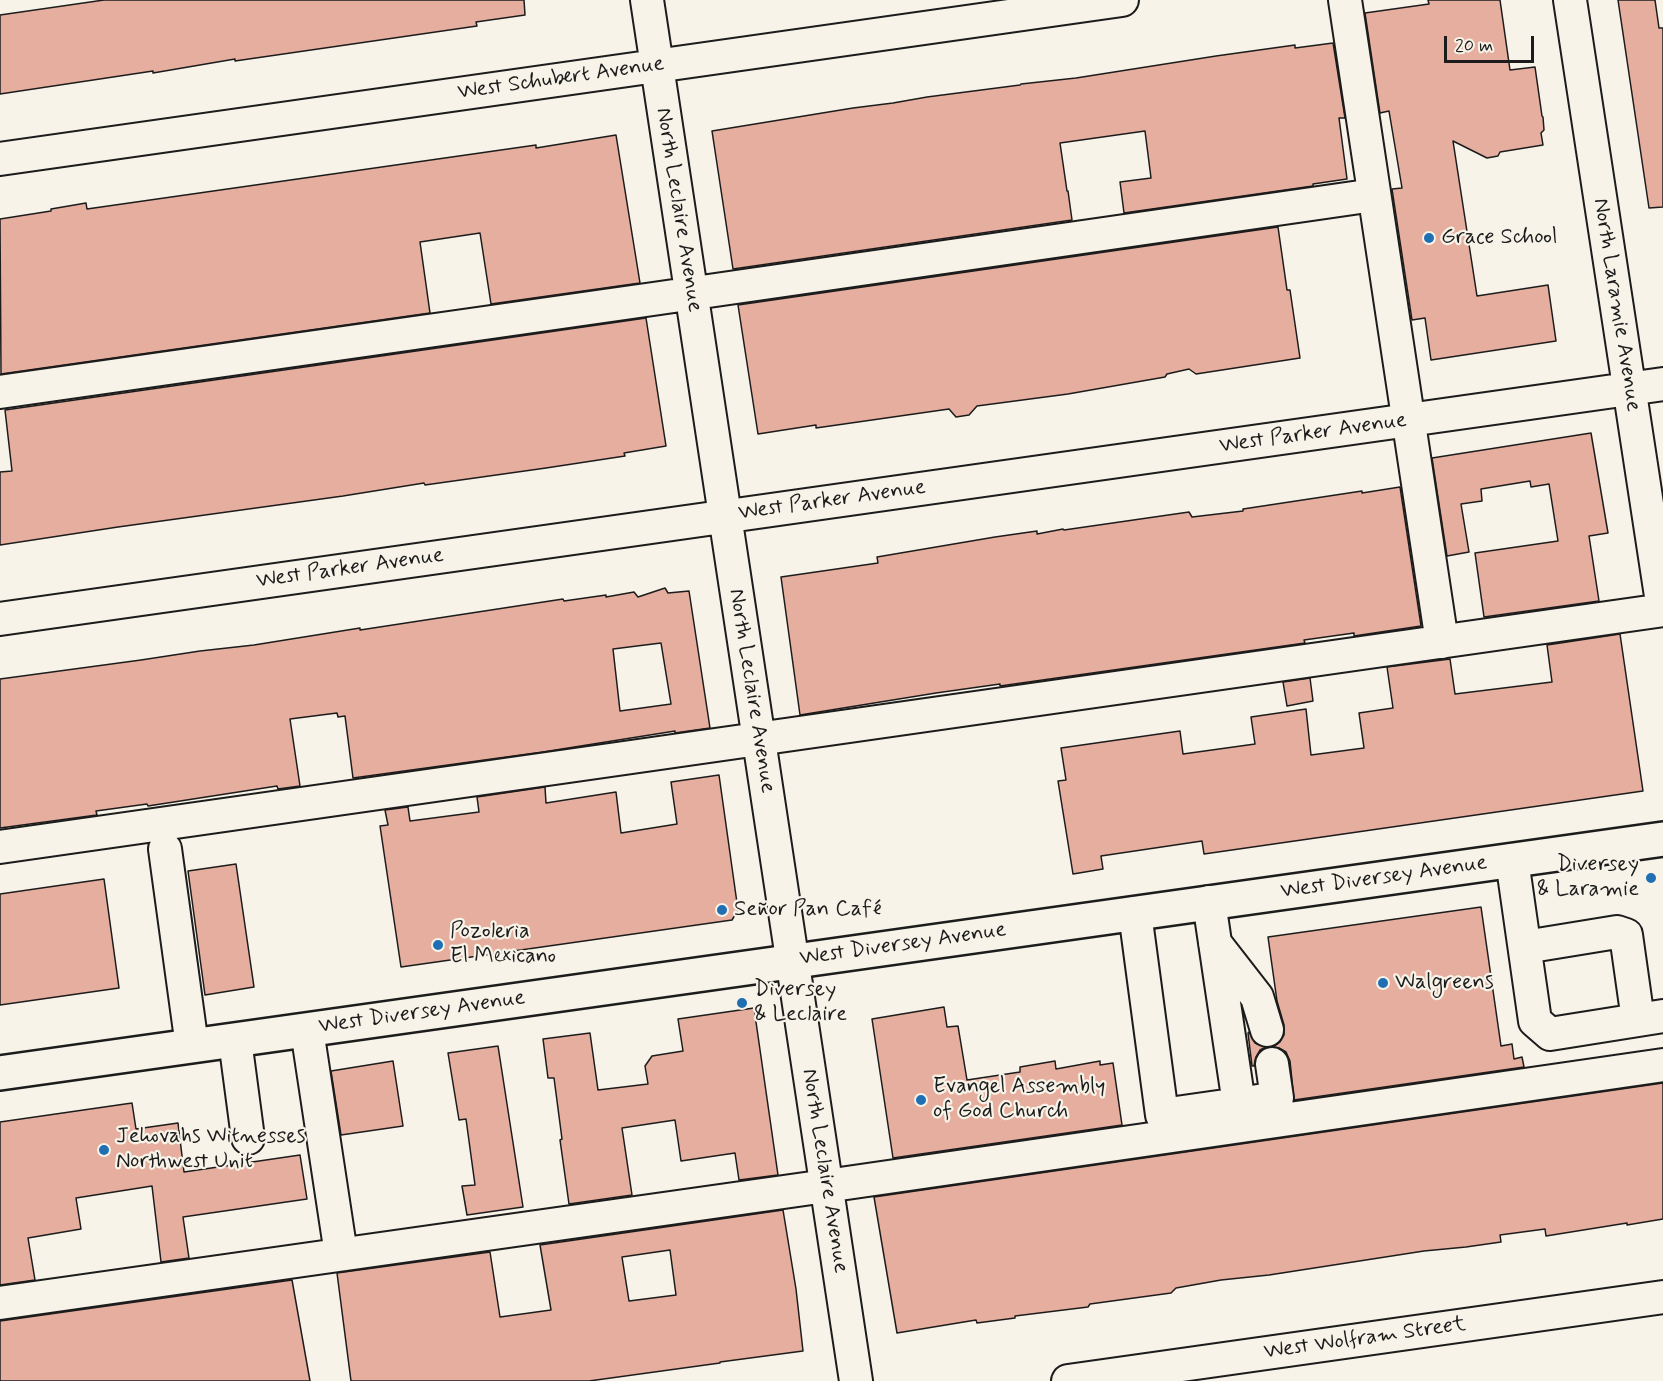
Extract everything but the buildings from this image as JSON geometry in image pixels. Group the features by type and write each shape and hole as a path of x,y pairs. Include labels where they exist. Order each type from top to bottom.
{"main road":[{"name":"West Diversey Avenue","path":"0,1073 1663,839"}],"street":[{"name":"North Leclaire Avenue","path":"647,0 856,1381"},
{"name":"West Schubert Avenue","path":"0,159 1122,0"},
{"path":"1345,0 1442,642"},
{"name":"North Laramie Avenue","path":"1570,0 1663,610"},
{"path":"0,392 1374,195"},
{"name":"West Parker Avenue","path":"0,619 1663,384"},
{"path":"0,847 1663,610"},
{"path":"165,849 192,1046"},
{"path":"1512,860 1535,1022 1550,1034 1651,1018 1626,934 1617,932 1525,947"},
{"path":"1209,902 1239,1104"},
{"path":"1135,913 1162,1115 1277,1098 1272,1064"},
{"path":"1215,942 1257,997 1267,1030"},
{"path":"307,1030 341,1254"},
{"path":"235,1040 248,1138"},
{"path":"0,1303 1663,1065"},
{"name":"West Wolfram Street","path":"1068,1381 1663,1297"}],"place":[{"name":"Grace School","path":"1429,238"},
{"name":"Diversey & Laramie","path":"1651,878"},
{"name":"Señor Pan Café","path":"722,910"},
{"name":"Pozoleria El Mexicano","path":"438,945"},
{"name":"Walgreens","path":"1383,983"},
{"name":"Diversey & Leclaire","path":"742,1003"},
{"name":"Evangel Assembly of God Church","path":"921,1100"},
{"name":"Jehovahs Witnesses Northwest Unit","path":"104,1150"}]}
